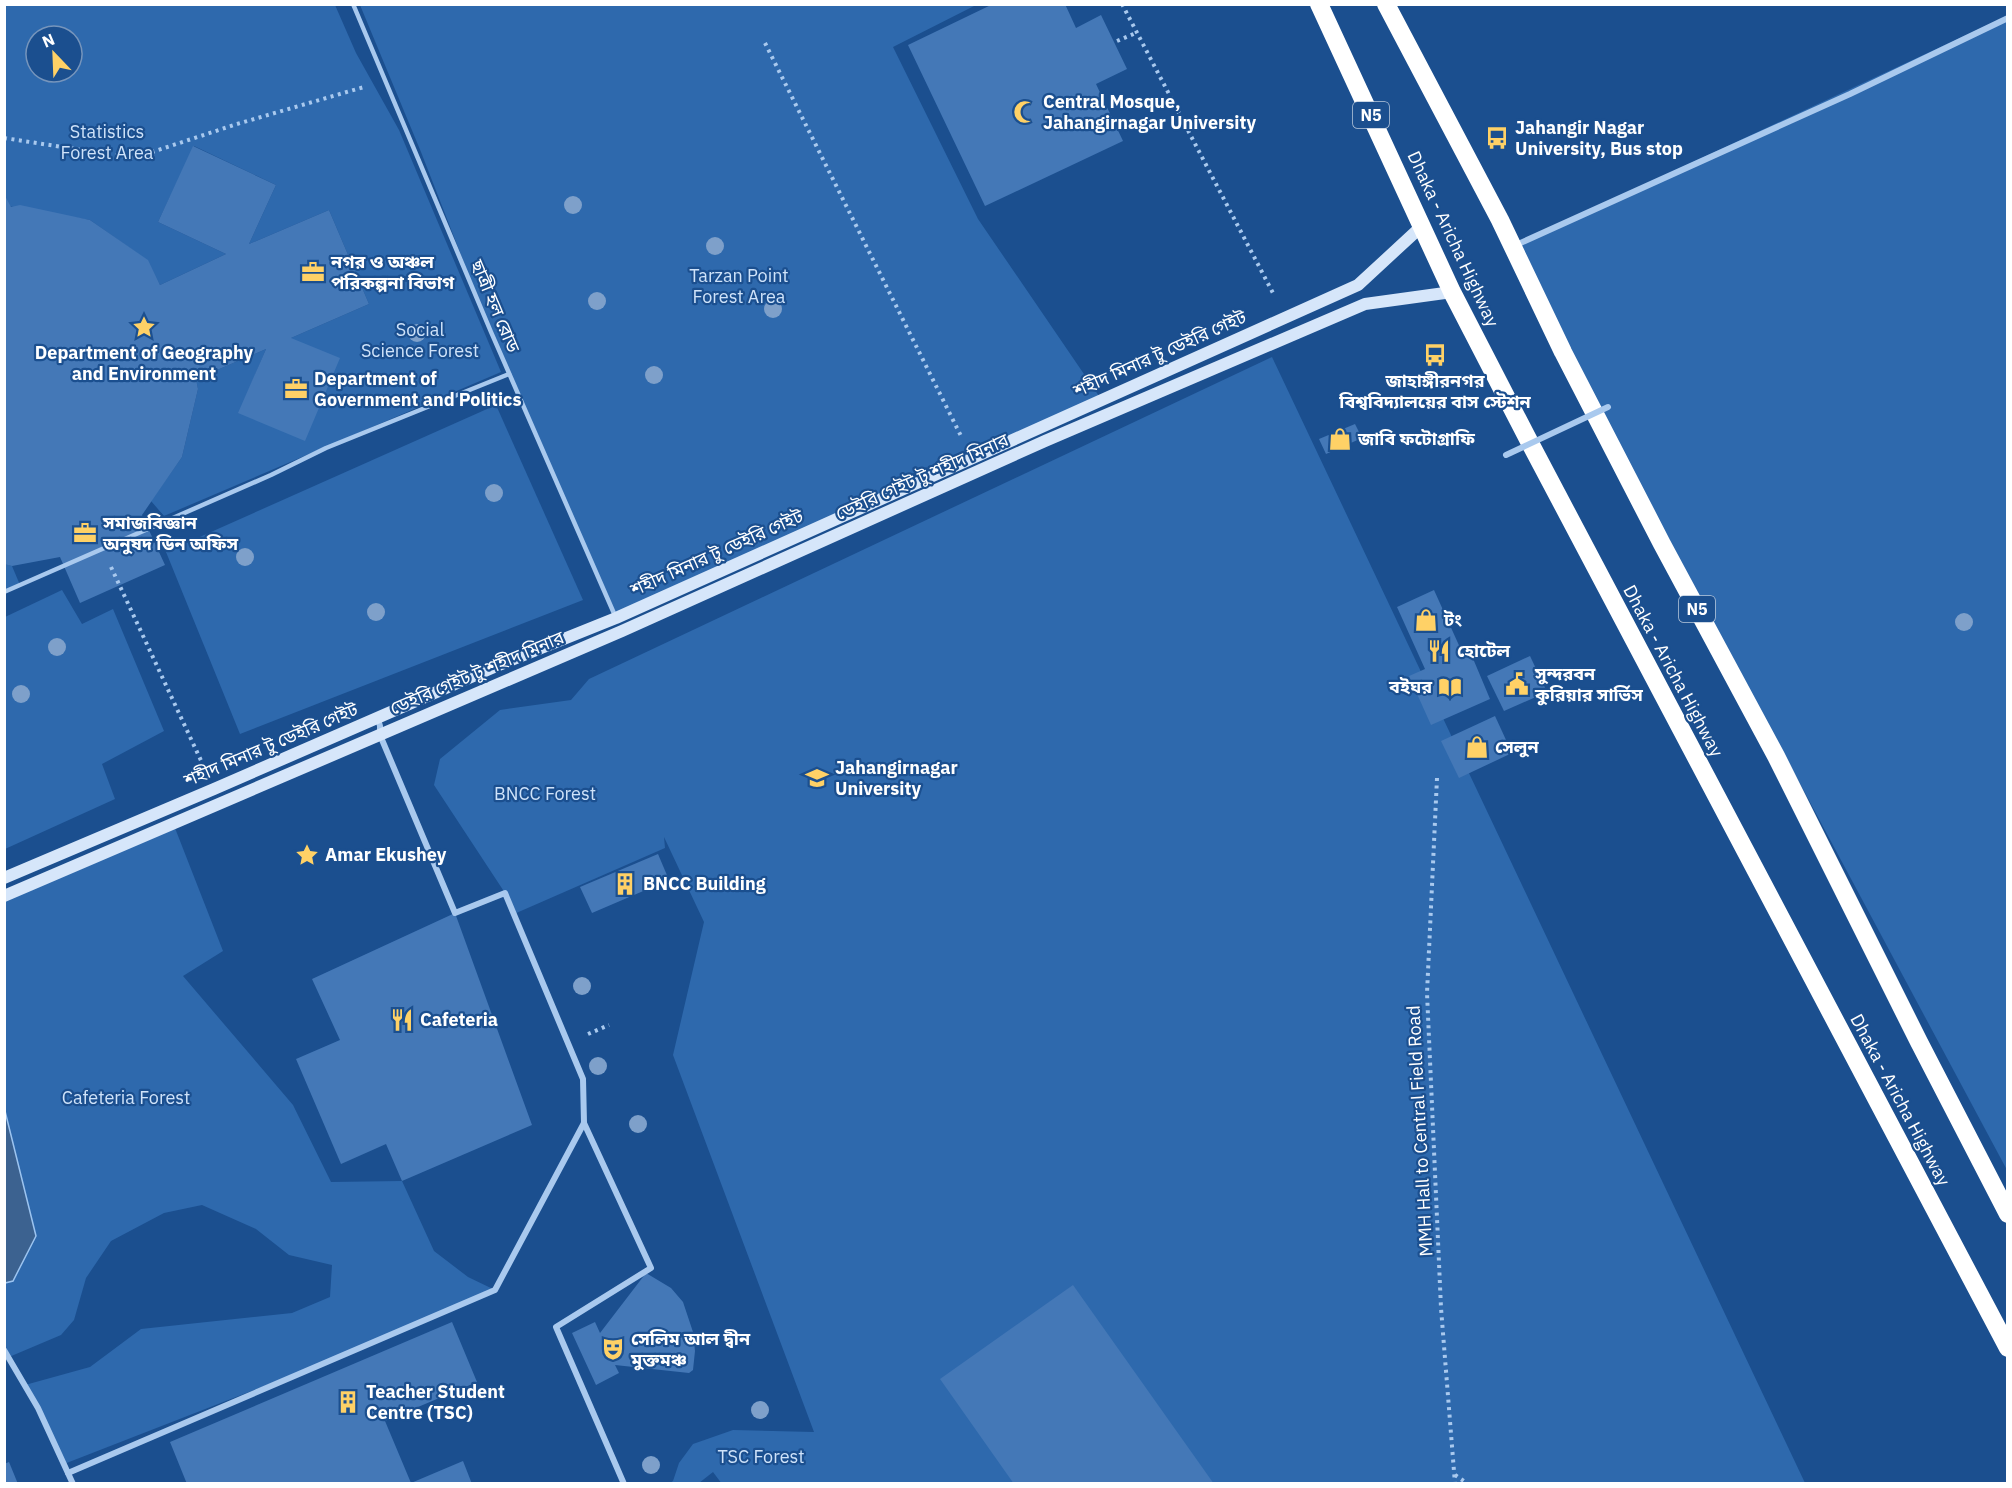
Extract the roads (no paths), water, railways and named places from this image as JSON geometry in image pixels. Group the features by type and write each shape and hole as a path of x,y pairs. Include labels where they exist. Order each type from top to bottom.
{"highway":[{"name":"Dhaka - Aricha Highway","path":"1319,4 1452,292 2007,1348"},
{"name":"N5","path":"1386,4 1512,246 1563,352 1662,544 1776,756 2007,1214"}],"street":[{"path":"1512,246 1850,94 2007,18"},
{"name":"শহীদ মিনার টু ডেইরি গেইট","path":"4,878 378,719 494,667 616,618 1358,285 1423,225"},
{"name":"ডেইরি গেইট টু শহীদ মিনার","path":"4,896 622,631 1045,441 1365,304 1452,292"},
{"path":"1506,455 1609,406"},
{"path":"616,618 622,631"},
{"path":"378,719 380,735 455,913 505,894 583,1079 584,1123 651,1268 556,1328 624,1484"},
{"path":"68,1473 495,1290 584,1123"},
{"path":"4,1350 38,1408 73,1484"}],"lane":[{"name":"ছাত্রী হল রোড","path":"353,4 509,374 616,618"},
{"path":"4,592 271,475 326,448 509,374"}],"place":[{"name":"Central Mosque, Jahangirnagar University","path":"1025,112"},
{"name":"Jahangir Nagar University, Bus stop","path":"1497,138"},
{"name":"নগর ও অঞ্চল পরিকল্পনা বিভাগ","path":"313,272"},
{"name":"Department of Geography and Environment","path":"144,327"},
{"name":"জাহাঙ্গীরনগর বিশ্ববিদ্যালয়ের বাস স্টেশন","path":"1435,355"},
{"name":"Department of Government and Politics","path":"296,389"},
{"name":"জাবি ফটোগ্রাফি","path":"1340,439"},
{"name":"সমাজবিজ্ঞান অনুষদ ডিন অফিস","path":"85,533"},
{"name":"টং","path":"1426,620"},
{"name":"হোটেল","path":"1439,651"},
{"name":"সুন্দরবন কুরিয়ার সার্ভিস","path":"1517,684"},
{"name":"বইঘর","path":"1450,687"},
{"name":"সেলুন","path":"1477,747"},
{"name":"Jahangirnagar University","path":"817,778"},
{"name":"Amar Ekushey","path":"307,855"},
{"name":"BNCC Building","path":"625,884"},
{"name":"Cafeteria","path":"402,1020"},
{"name":"সেলিম আল দ্বীন মুক্তমঞ্চ","path":"613,1349"},
{"name":"Teacher Student Centre (TSC)","path":"348,1402"}],"park label":[{"name":"Statistics Forest Area","path":"107,142"},
{"name":"Tarzan Point Forest Area","path":"739,286"},
{"name":"Social Science Forest","path":"420,340"},
{"name":"BNCC Forest","path":"545,794"},
{"name":"Cafeteria Forest","path":"126,1098"},
{"name":"TSC Forest","path":"761,1457"}]}
